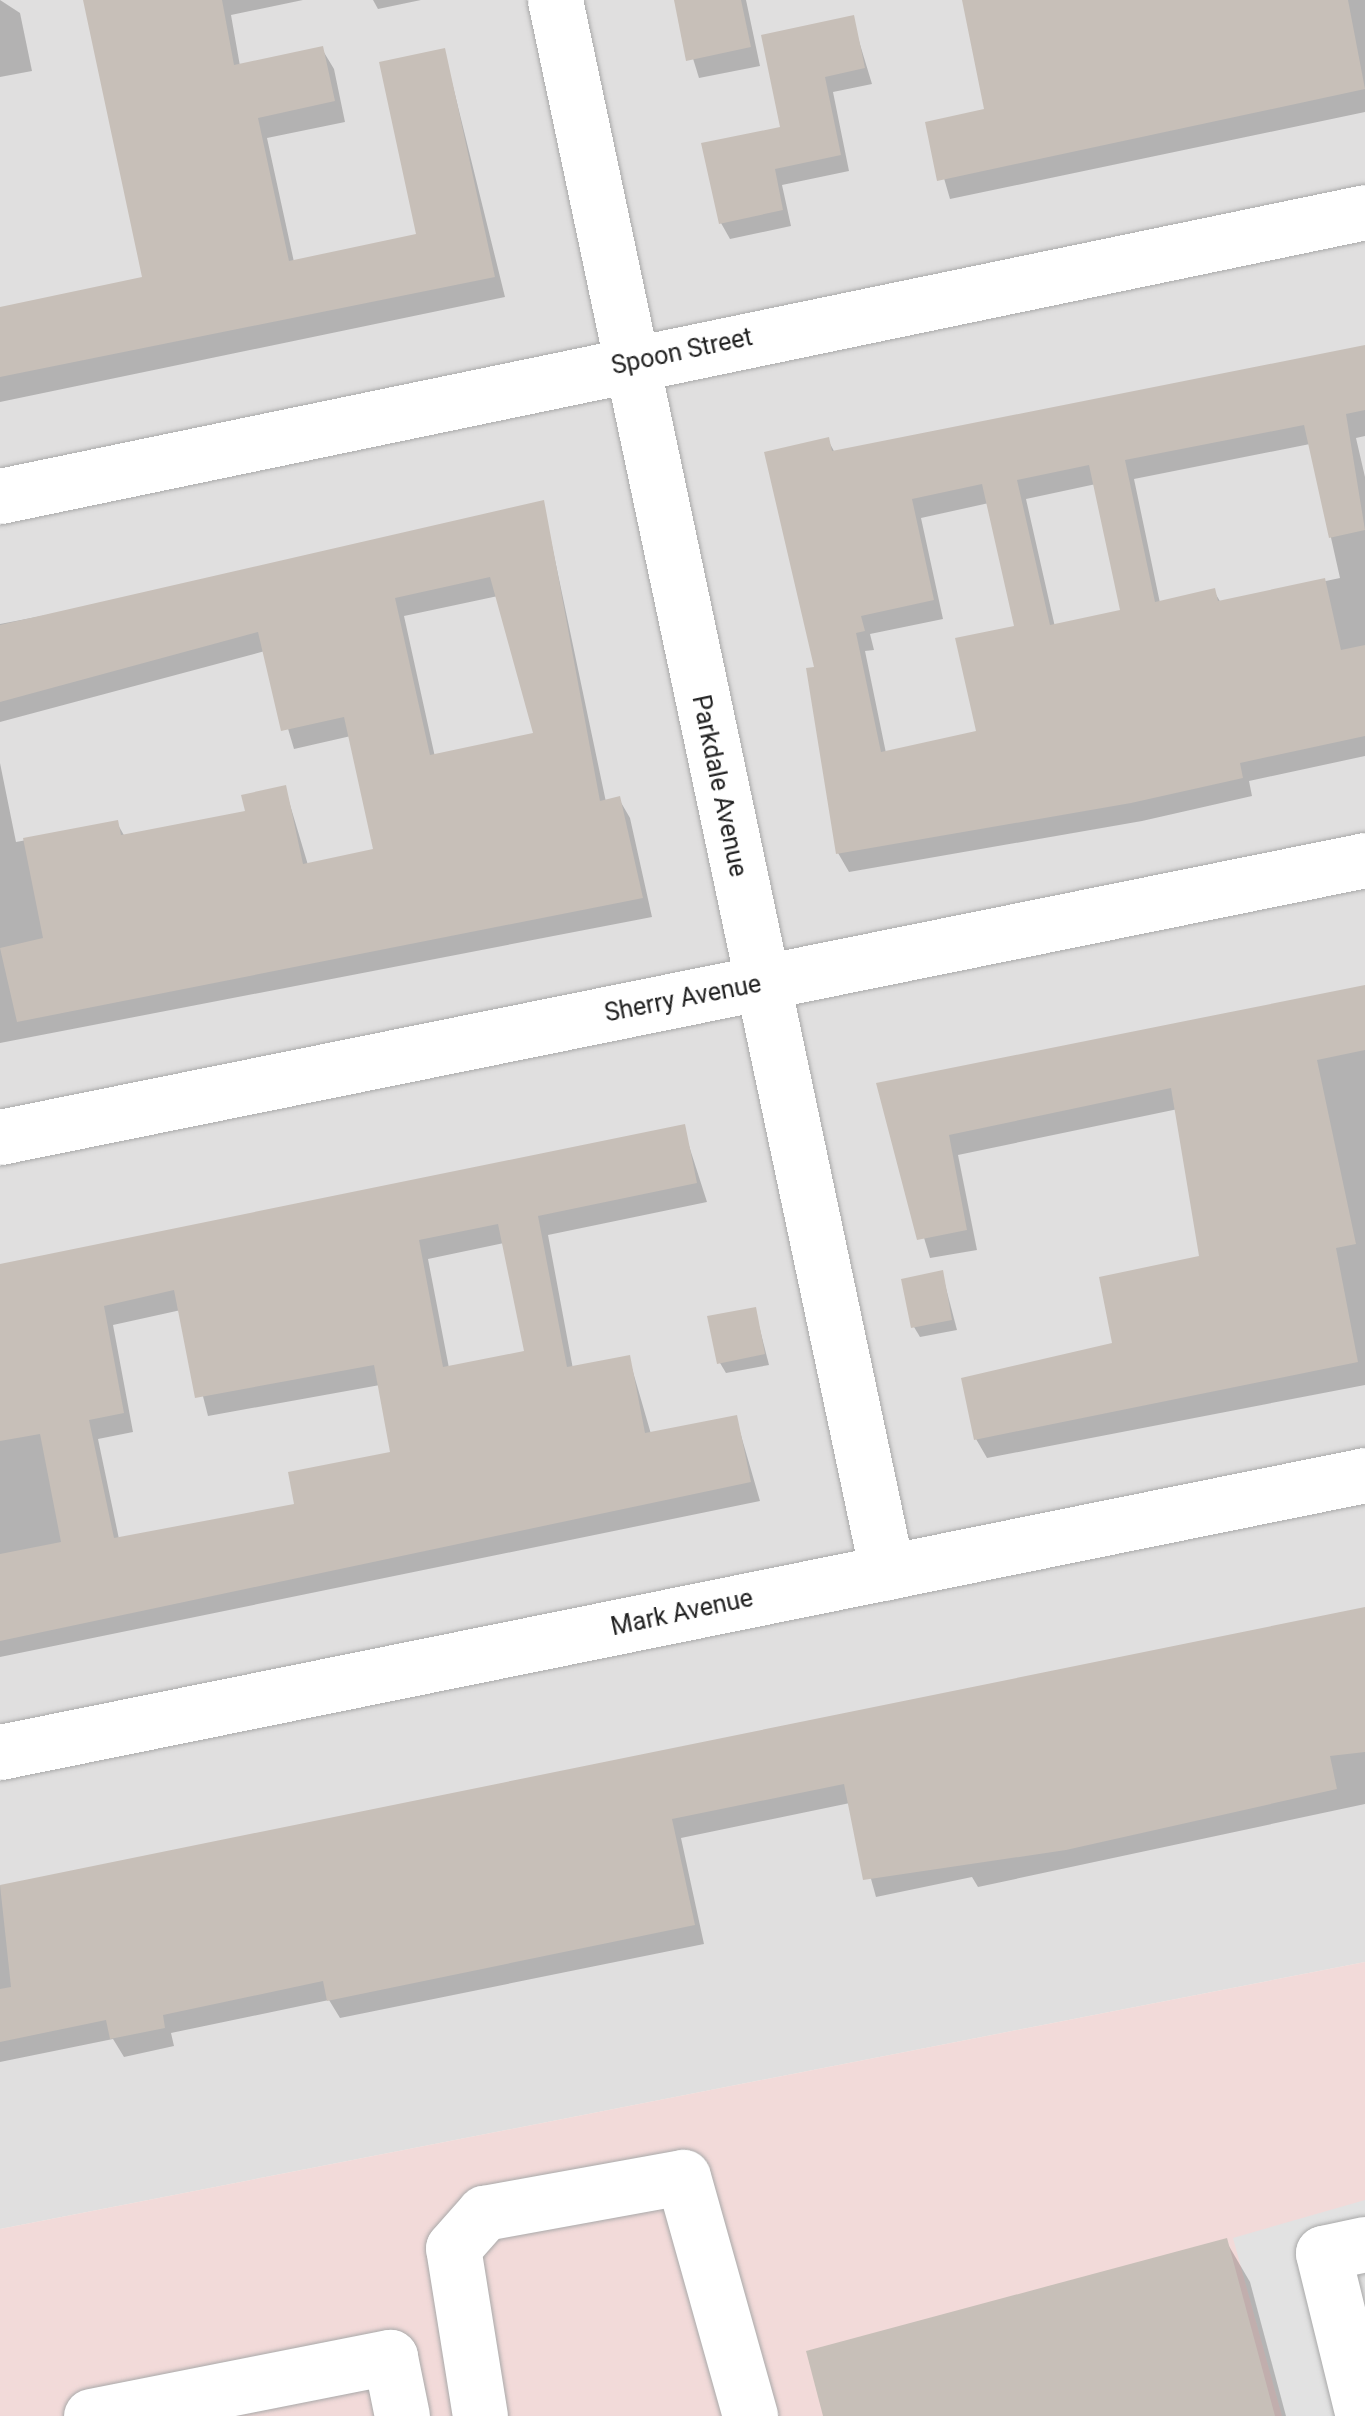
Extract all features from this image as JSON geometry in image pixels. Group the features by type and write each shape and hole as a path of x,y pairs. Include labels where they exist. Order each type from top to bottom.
{"street":[{"name":"Parkdale Avenue","path":"555,0 887,1572"},
{"name":"Spoon Street","path":"0,496 1365,212"},
{"name":"Sherry Avenue","path":"0,1137 1365,860"},
{"name":"Mark Avenue","path":"0,1752 1365,1475"},
{"path":"480,2416 453,2248 484,2212 683,2178 750,2416"},
{"path":"1363,2416 1323,2253 1365,2244"},
{"path":"91,2416 390,2357 402,2416"}],"shaded area":[{"path":"0,0 1365,0 1365,1962 0,2229"},
{"path":"1365,1962 1365,2416 0,2416 0,2229"},
{"path":"1365,2200 1365,2416 1282,2416 1233,2238"}],"building":[{"path":"83,0 222,0 234,65 323,46 335,101 258,118 289,261 416,234 379,62 445,48 495,277 0,377 0,307 142,277"},
{"path":"674,0 741,0 751,47 686,61"},
{"path":"962,0 1348,0 1365,89 937,181 925,122 984,109"},
{"path":"854,15 865,68 825,77 841,155 775,169 783,210 719,224 701,143 780,127 761,35"},
{"path":"1365,345 1365,410 1346,414 1365,530 1329,538 1304,425 1125,460 1155,602 1215,588 1218,601 1325,578 1341,650 1365,645 1365,736 1240,763 1243,778 1131,803 836,854 806,668 814,667 764,452 829,437 832,451","holes":["1089,465 1120,610 1050,625 1017,480","982,484 1014,626 955,638 976,731 881,752 856,633 865,631 861,616 934,600 912,499"]},
{"path":"544,500 600,801 620,796 643,898 17,1022 0,948 43,938 23,838 118,820 121,835 245,811 241,795 286,785 303,864 373,849 344,717 281,731 258,632 0,702 0,625","holes":["490,577 533,733 430,755 395,598"]},
{"path":"1365,985 1365,1050 1317,1060 1356,1244 1336,1248 1358,1362 974,1440 961,1378 1112,1343 1099,1277 1199,1256 1171,1088 949,1135 967,1230 917,1240 876,1083"},
{"path":"685,1124 697,1183 538,1216 567,1367 630,1355 645,1433 737,1415 751,1482 0,1641 0,1554 61,1542 40,1434 0,1441 0,1264","holes":["498,1224 524,1351 443,1367 419,1240","174,1290 195,1398 374,1365 390,1452 288,1472 294,1504 114,1538 89,1420 124,1413 104,1306"]},
{"path":"943,1270 952,1320 911,1328 901,1279"},
{"path":"756,1307 765,1354 717,1364 707,1316"},
{"path":"1365,1607 1365,1752 1330,1756 1337,1789 1066,1850 863,1880 844,1784 672,1819 695,1925 327,2001 323,1981 163,2015 165,2028 110,2039 106,2020 0,2042 0,1989 11,1987 0,1885"},
{"path":"1227,2238 1275,2416 823,2416 806,2351"}]}
